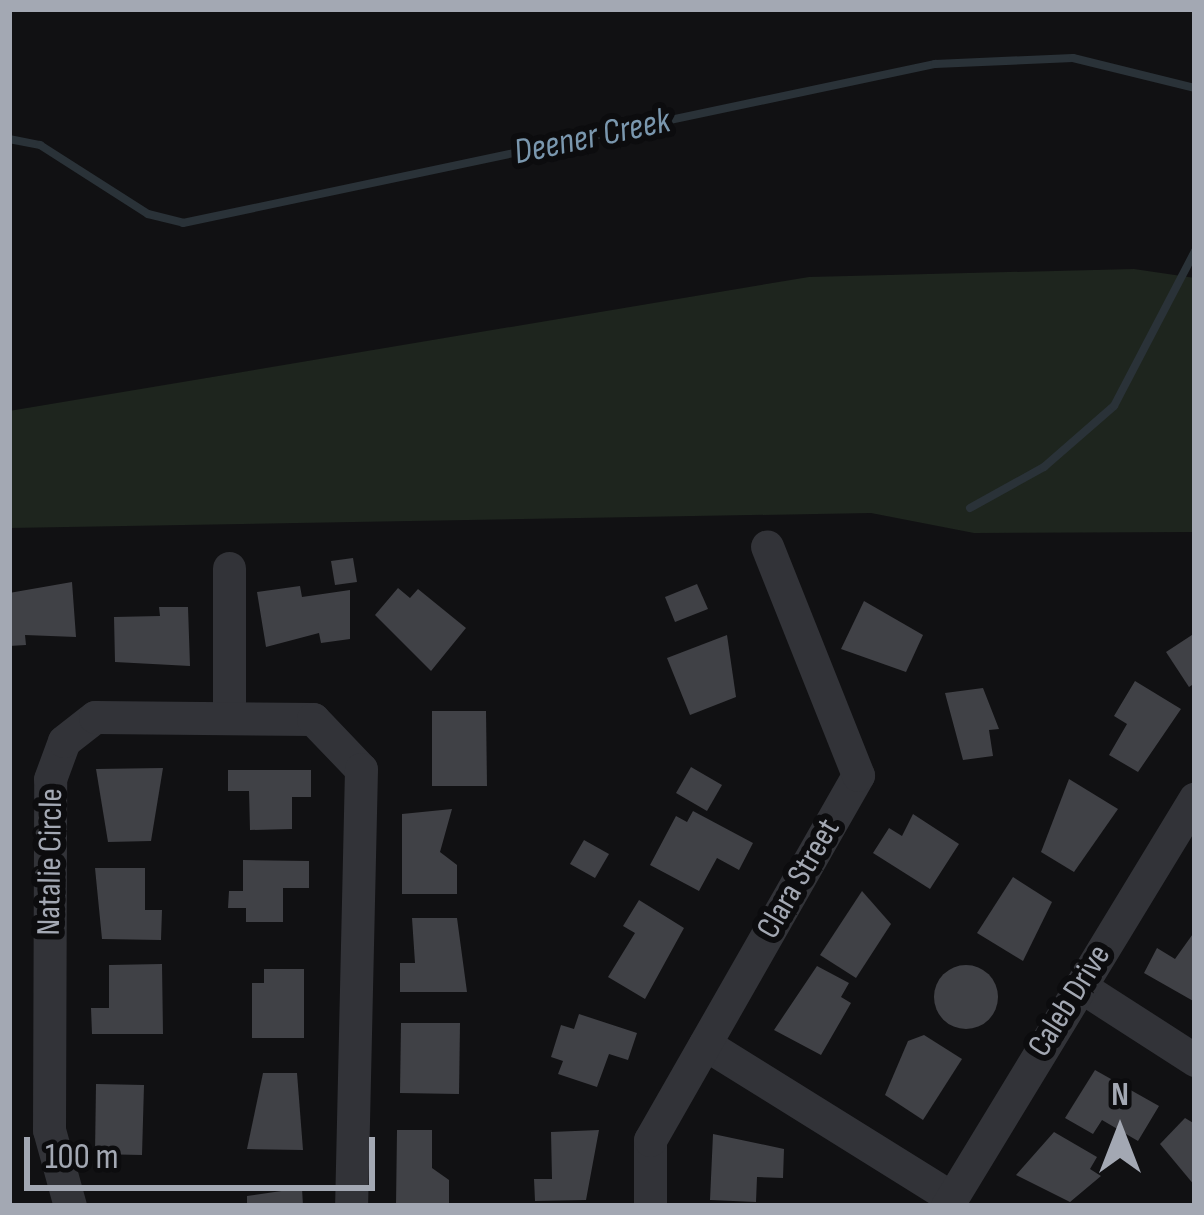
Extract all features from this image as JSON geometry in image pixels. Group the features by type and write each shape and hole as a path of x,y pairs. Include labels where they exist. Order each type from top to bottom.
{"street":[{"name":"Clara Street","path":"650,1206 650,1140 858,776 766,546"},
{"path":"229,568 230,718"},
{"name":"Natalie Circle","path":"70,1206 49,1130 50,779 64,742 95,717 313,719 346,743 362,769 351,1206"},
{"name":"Caleb Drive","path":"948,1201 1195,798"},
{"path":"1080,986 1195,1060"},
{"path":"705,1044 948,1201"}],"shaded area":[{"path":"1134,269 1195,278 1195,532 974,533 871,513 9,528 9,411 809,277"}],"building":[{"path":"353,558 357,582 335,585 331,561"},
{"path":"72,582 76,637 25,635 26,645 9,646 9,593"},
{"path":"697,584 708,609 675,622 665,597"},
{"path":"300,586 302,597 350,590 350,639 321,643 319,633 266,647 257,592"},
{"path":"398,588 410,598 418,589 466,628 431,671 375,615"},
{"path":"864,601 923,635 906,672 841,649"},
{"path":"159,607 188,607 190,666 115,662 114,617 160,616"},
{"path":"1195,633 1195,683 1189,687 1166,652"},
{"path":"727,635 736,697 690,715 667,658"},
{"path":"1135,681 1181,709 1138,772 1109,755 1127,724 1114,716"},
{"path":"983,688 999,729 989,730 993,756 963,760 945,693"},
{"path":"432,711 486,711 487,786 432,786"},
{"path":"691,767 722,785 707,811 676,793"},
{"path":"163,768 151,841 108,842 96,769"},
{"path":"228,770 311,770 311,797 292,797 292,829 250,830 249,791 228,791"},
{"path":"1069,779 1118,809 1074,872 1041,852"},
{"path":"452,809 440,852 457,865 457,894 402,894 402,814"},
{"path":"693,811 753,843 739,870 717,858 699,891 650,865 676,816 687,822"},
{"path":"913,814 959,844 930,889 873,853 889,828 902,836"},
{"path":"584,840 609,854 595,878 570,864"},
{"path":"243,860 309,861 309,888 283,888 283,922 246,922 246,908 228,908 229,891 243,891"},
{"path":"95,868 145,868 145,910 162,910 161,940 102,939"},
{"path":"1013,877 1052,902 1023,961 977,933"},
{"path":"862,891 891,924 856,978 820,955"},
{"path":"639,900 684,928 645,999 608,977 635,933 623,926"},
{"path":"412,918 457,918 467,992 400,992 400,963 415,963"},
{"path":"1195,931 1195,1002 1144,973 1157,948 1175,959"},
{"path":"162,964 163,1034 92,1034 91,1008 109,1008 109,965"},
{"path":"966,965 989,974 998,997 989,1020 966,1029 943,1020 934,997 943,974"},
{"path":"817,966 849,983 841,997 851,1003 821,1055 774,1030"},
{"path":"264,969 304,969 304,1038 252,1038 252,983 264,983"},
{"path":"579,1014 637,1033 628,1060 609,1054 597,1087 558,1074 563,1061 551,1057 561,1025 574,1029"},
{"path":"401,1023 460,1023 459,1094 400,1093"},
{"path":"924,1035 962,1059 923,1120 885,1095 908,1041"},
{"path":"1095,1070 1159,1106 1138,1141 1102,1120 1093,1134 1065,1118"},
{"path":"263,1073 297,1073 303,1150 247,1149"},
{"path":"96,1084 144,1085 142,1155 95,1154"},
{"path":"1185,1118 1195,1124 1195,1186 1160,1144"},
{"path":"397,1130 432,1130 432,1168 449,1180 449,1206 396,1206"},
{"path":"599,1130 586,1200 535,1201 534,1179 552,1179 551,1132"},
{"path":"1054,1132 1097,1157 1090,1169 1101,1176 1070,1202 1016,1175"},
{"path":"713,1134 784,1149 783,1178 757,1177 756,1202 710,1200"},
{"path":"302,1188 303,1206 247,1206 247,1196"}],"waterway":[{"name":"Deener Creek","path":"9,139 40,145 148,214 183,223 935,64 1073,58 1195,88"},
{"path":"970,508 1044,467 1114,406 1195,251"}]}
